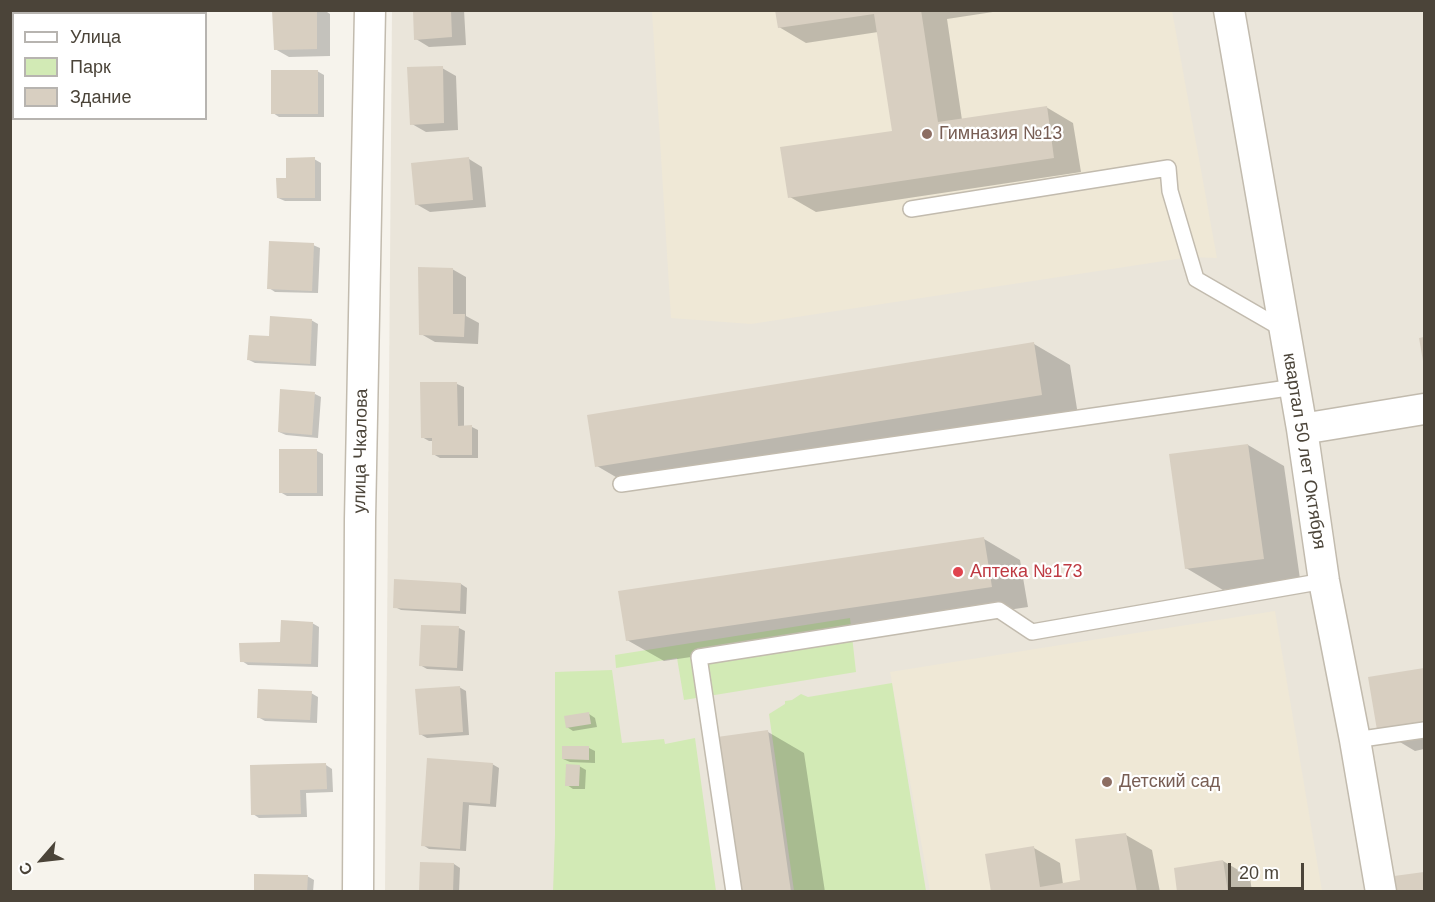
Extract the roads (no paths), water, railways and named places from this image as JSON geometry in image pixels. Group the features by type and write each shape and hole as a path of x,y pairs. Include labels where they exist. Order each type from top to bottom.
{"street":[{"name":"улица Чкалова","path":"358,891 360,507 370,10"},
{"name":"квартал 50 лет Октября","path":"1229,10 1286,331 1324,581 1381,891"},
{"path":"1302,429 1425,409"}],"lane":[{"path":"911,209 1168,168 1170,191 1196,279 1286,331"},
{"path":"621,484 1295,387"},
{"path":"734,891 699,657 999,610 1032,632 1324,581"},
{"path":"1355,740 1425,730"}],"place":[{"name":"Гимназия №13","path":"927,134"},
{"name":"Аптека №173","path":"958,572"},
{"name":"Детский сад","path":"1107,782"}]}
